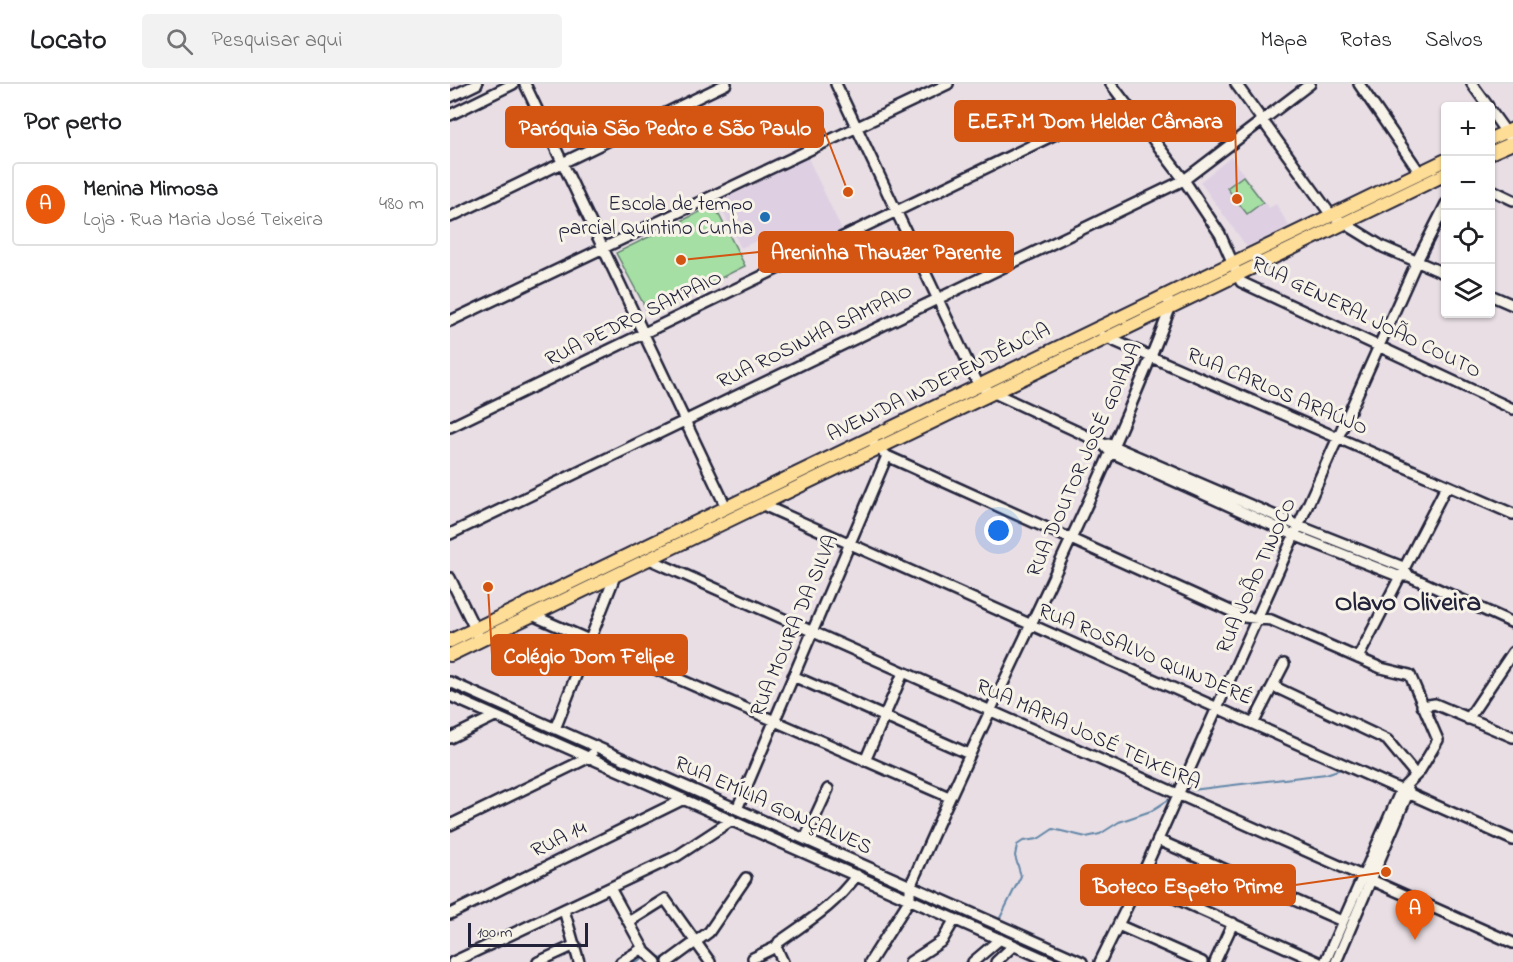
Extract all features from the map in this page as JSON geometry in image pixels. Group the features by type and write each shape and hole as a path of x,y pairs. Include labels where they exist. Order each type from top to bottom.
{"main road":[{"path":"1495,139 1511,137"},
{"path":"1495,150 1511,137"},
{"name":"AVENIDA INDEPENDÊNCIA","path":"450,641 532,615 763,505 1105,339 1168,301 1331,215 1441,162"},
{"name":"AVENIDA INDEPENDÊNCIA","path":"1234,268 1344,223 1441,176"},
{"name":"AVENIDA INDEPENDÊNCIA","path":"450,655 477,634 726,507 878,448 979,386 1098,327 1168,301"}],"street":[{"path":"450,97 477,84"},
{"path":"450,115 513,84"},
{"path":"525,84 726,507"},
{"path":"450,217 726,84"},
{"path":"836,84 979,386 1102,444 1297,530 1403,573 1513,623"},
{"path":"450,321 948,84"},
{"path":"1111,84 1184,180 1220,234 1234,268"},
{"path":"1236,84 1331,215 1383,247 1441,272"},
{"name":"RUA ROSINHA SAMPAIO","path":"450,534 1184,180 1310,84"},
{"path":"1359,84 1420,173"},
{"path":"1472,84 1485,102"},
{"name":"RUA PEDRO SAMPAIO","path":"450,427 1124,101"},
{"path":"1495,115 1511,137"},
{"path":"1495,191 1513,200"},
{"name":"RUA JOÃO TINOCO","path":"1100,962 1179,794 1417,261 1443,210"},
{"name":"RUA GENERAL JOÃO COUTO","path":"1234,268 1244,283 1513,409"},
{"path":"1495,297 1513,305"},
{"name":"RUA DOUTOR JOSÉ GOIANA","path":"910,899 910,887 949,797 1032,626 1151,358 1168,301"},
{"path":"1098,327 1105,339"},
{"name":"RUA CARLOS ARAÚJO","path":"1105,339 1339,437 1446,487 1513,514"},
{"path":"878,448 1244,617 1270,620 1388,671 1410,675 1438,740 1405,792 1366,879 1336,962"},
{"name":"RUA MOURA DA SILVA","path":"736,809 849,544 878,448"},
{"path":"1358,658 1446,487"},
{"name":"RUA ROSALVO QUINDERÉ","path":"763,505 1032,626 1254,722 1513,840"},
{"name":"RUA MARIA JOSÉ TEIXEIRA","path":"650,559 1513,943"},
{"path":"555,729 615,576"},
{"path":"450,578 477,634"},
{"path":"532,615 949,797"},
{"path":"1468,719 1513,652"},
{"path":"1254,722 1284,664"},
{"path":"865,761 903,673"},
{"path":"793,676 969,754"},
{"name":"RUA EMÍLIA GONÇALVES","path":"450,682 1082,962"},
{"path":"1272,686 1383,737 1391,743 1413,779"},
{"name":"RUA EMÍLIA GONÇALVES","path":"450,696 1051,962"},
{"path":"1422,706 1435,704 1513,737"},
{"path":"450,738 495,716"},
{"path":"450,825 590,757 596,747"},
{"path":"805,839 828,789"},
{"name":"RUA 14","path":"450,914 684,799"},
{"path":"453,962 677,856 732,820"},
{"path":"780,842 785,831"},
{"path":"1158,840 1342,921"},
{"path":"753,958 776,947 779,942 838,900 857,875"},
{"path":"672,959 697,942 723,916 746,878"},
{"path":"1325,962 1342,921 1366,879"},
{"path":"1139,882 1318,962"},
{"path":"610,888 649,955 621,962"},
{"path":"630,921 665,899 710,962"},
{"path":"870,962 910,899"},
{"path":"564,910 579,962"},
{"path":"910,962 942,941 954,919"},
{"path":"1215,962 1233,923"},
{"path":"1118,925 1202,962"},
{"path":"973,962 1000,939"},
{"path":"538,962 575,945"},
{"path":"996,962 1014,945"},
{"path":"776,947 783,962"}],"shaded area":[{"path":"1231,157 1269,208 1276,204 1289,226 1247,247 1200,182"},
{"name":"Escola de tempo parcial Quintino Cunha","path":"808,158 842,230 781,260 769,235 741,248 718,202"}],"green space":[{"path":"1243,176 1263,202 1247,214 1227,188"},
{"path":"714,205 745,266 649,314 616,253"}],"waterway":[{"path":"1192,790 1326,774 1341,769"},
{"path":"1000,918 1021,876 1015,856 1017,845 1023,841 1038,839 1053,829 1086,837 1100,834 1119,822 1151,811 1168,800"},
{"path":"976,954 987,943"},
{"path":"652,955 667,959"},
{"path":"635,962 647,957"},
{"path":"966,962 972,958"}],"place":[{"name":"Paróquia São Pedro e São Paulo","path":"848,192"},
{"name":"E.E.F.M Dom Helder Câmara","path":"1237,199"},
{"name":"Escola de tempo parcial Quintino Cunha","path":"765,217"},
{"name":"Areninha Thauzer Parente","path":"681,260"},
{"name":"Colégio Dom Felipe","path":"488,587"},
{"name":"Boteco Espeto Prime","path":"1386,872"},
{"name":"Menina Mimosa","path":"1415,940"}],"district":[{"name":"Olavo Oliveira","path":"1408,603"}]}
